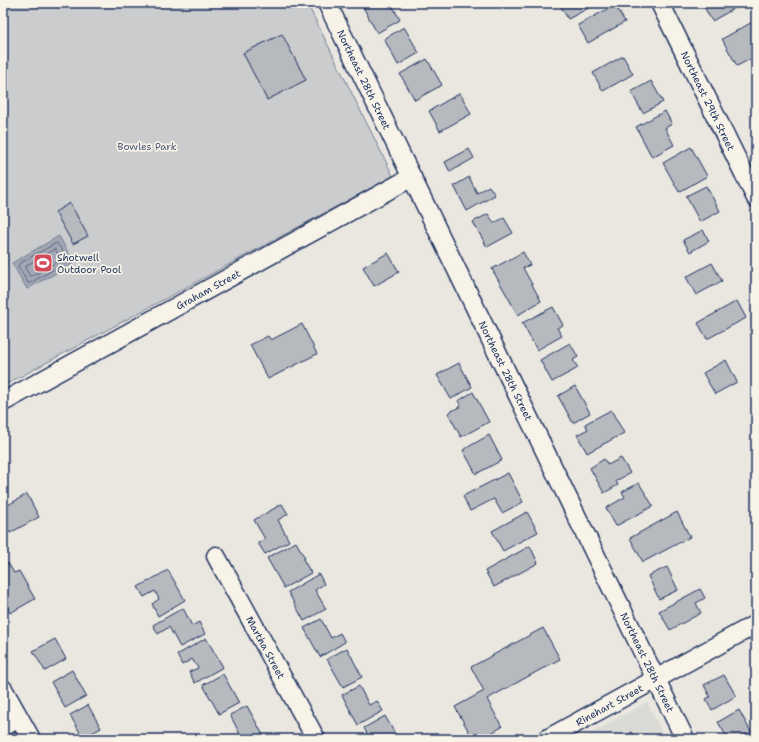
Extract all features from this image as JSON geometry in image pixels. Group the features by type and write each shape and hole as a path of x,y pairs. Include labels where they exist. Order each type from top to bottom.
{"street":[{"name":"Northeast 28th Street","path":"327,3 685,739"},
{"name":"Northeast 29th Street","path":"660,3 756,198"},
{"name":"Graham Street","path":"3,402 412,177"},
{"name":"Martha Street","path":"216,556 316,739"},
{"name":"Rinehart Street","path":"547,739 756,624"},
{"path":"3,689 32,739"},
{"path":"3,727 19,718"}],"shaded area":[{"path":"647,702 665,739 581,739"}],"green space":[{"name":"Bowles Park","path":"3,3 307,3 393,176 3,386"}],"water":[{"name":"Shotwell Outdoor Pool","path":"59,236 74,263 27,289 12,263"}],"building":[{"path":"365,3 391,3 400,20 377,33 362,5"},
{"path":"559,3 598,3 568,19"},
{"path":"702,3 733,3 735,8 712,21"},
{"path":"615,5 625,22 588,43 578,25"},
{"path":"756,20 756,56 737,66 722,39"},
{"path":"404,27 419,53 398,65 384,39"},
{"path":"282,34 306,80 267,100 243,53"},
{"path":"623,56 633,74 603,91 593,73"},
{"path":"427,59 442,85 415,100 400,74"},
{"path":"651,81 663,102 643,113 631,92"},
{"path":"460,93 471,114 440,131 429,111"},
{"path":"665,111 672,124 665,128 674,145 652,157 636,127"},
{"path":"691,147 707,176 679,192 663,163"},
{"path":"469,149 474,158 450,172 445,162"},
{"path":"469,177 477,193 489,186 495,195 467,211 454,186"},
{"path":"706,186 720,211 700,222 686,196"},
{"path":"70,203 88,236 73,244 55,212"},
{"path":"488,214 494,223 504,218 513,233 487,247 473,222"},
{"path":"703,230 709,241 690,252 683,240"},
{"path":"523,252 530,265 523,268 541,301 518,315 492,269"},
{"path":"388,253 399,272 374,286 363,267"},
{"path":"712,263 722,281 696,295 686,277"},
{"path":"737,301 746,318 707,339 698,323"},
{"path":"553,307 563,325 557,328 562,336 537,350 522,323"},
{"path":"302,324 317,354 268,379 250,345 268,336 271,340"},
{"path":"570,343 578,357 573,360 578,368 552,382 540,360"},
{"path":"726,360 737,382 715,394 703,373"},
{"path":"459,363 472,387 451,399 437,375"},
{"path":"575,386 590,413 573,423 558,396"},
{"path":"473,392 489,422 461,437 448,413 461,406 458,401"},
{"path":"611,410 624,433 587,453 577,435 588,429 585,424"},
{"path":"489,435 502,460 476,474 463,450"},
{"path":"621,458 630,473 616,481 618,485 604,493 590,468 604,459 608,465"},
{"path":"508,473 523,502 502,513 494,499 470,511 463,496"},
{"path":"639,483 653,506 616,526 606,508 625,497 622,492"},
{"path":"27,494 39,517 10,533 3,521 3,508"},
{"path":"282,504 288,514 278,520 289,541 265,554 258,543 265,539 254,520"},
{"path":"527,512 538,532 503,551 492,531"},
{"path":"677,512 690,537 643,562 630,538"},
{"path":"296,542 311,573 284,588 267,558"},
{"path":"530,546 538,563 494,587 485,571"},
{"path":"8,563 14,573 19,571 35,599 10,613 3,599 3,566"},
{"path":"667,567 678,590 659,599 648,576"},
{"path":"168,570 185,600 158,616 152,604 159,599 155,591 144,597 138,587"},
{"path":"319,574 324,584 315,590 326,609 304,621 288,592"},
{"path":"700,589 705,598 696,603 701,613 670,630 659,611"},
{"path":"183,608 192,626 199,622 205,634 180,647 169,627 158,634 153,625"},
{"path":"321,619 331,638 340,633 345,642 320,657 304,628"},
{"path":"543,628 560,659 487,699 502,727 480,739 473,739 455,707 484,691 471,667"},
{"path":"206,638 223,667 195,683 189,672 198,668 192,659 182,665 177,655"},
{"path":"55,639 66,659 45,671 33,651"},
{"path":"347,648 362,677 343,687 327,659"},
{"path":"72,670 86,696 65,708 51,682"},
{"path":"223,674 239,703 219,714 203,685"},
{"path":"724,675 736,696 712,710 706,699 710,697 704,685"},
{"path":"359,686 369,705 377,701 383,711 358,725 342,695"},
{"path":"88,705 101,728 83,738 70,715"},
{"path":"247,706 263,735 255,739 233,739 240,734 230,715"},
{"path":"739,710 751,732 738,739 728,739 718,722"},
{"path":"385,716 398,739 370,739 364,728"},
{"path":"632,732 636,739 621,739"},
{"path":"125,734 128,739 115,739"}],"place":[{"name":"Shotwell Outdoor Pool","path":"43,263"}]}
